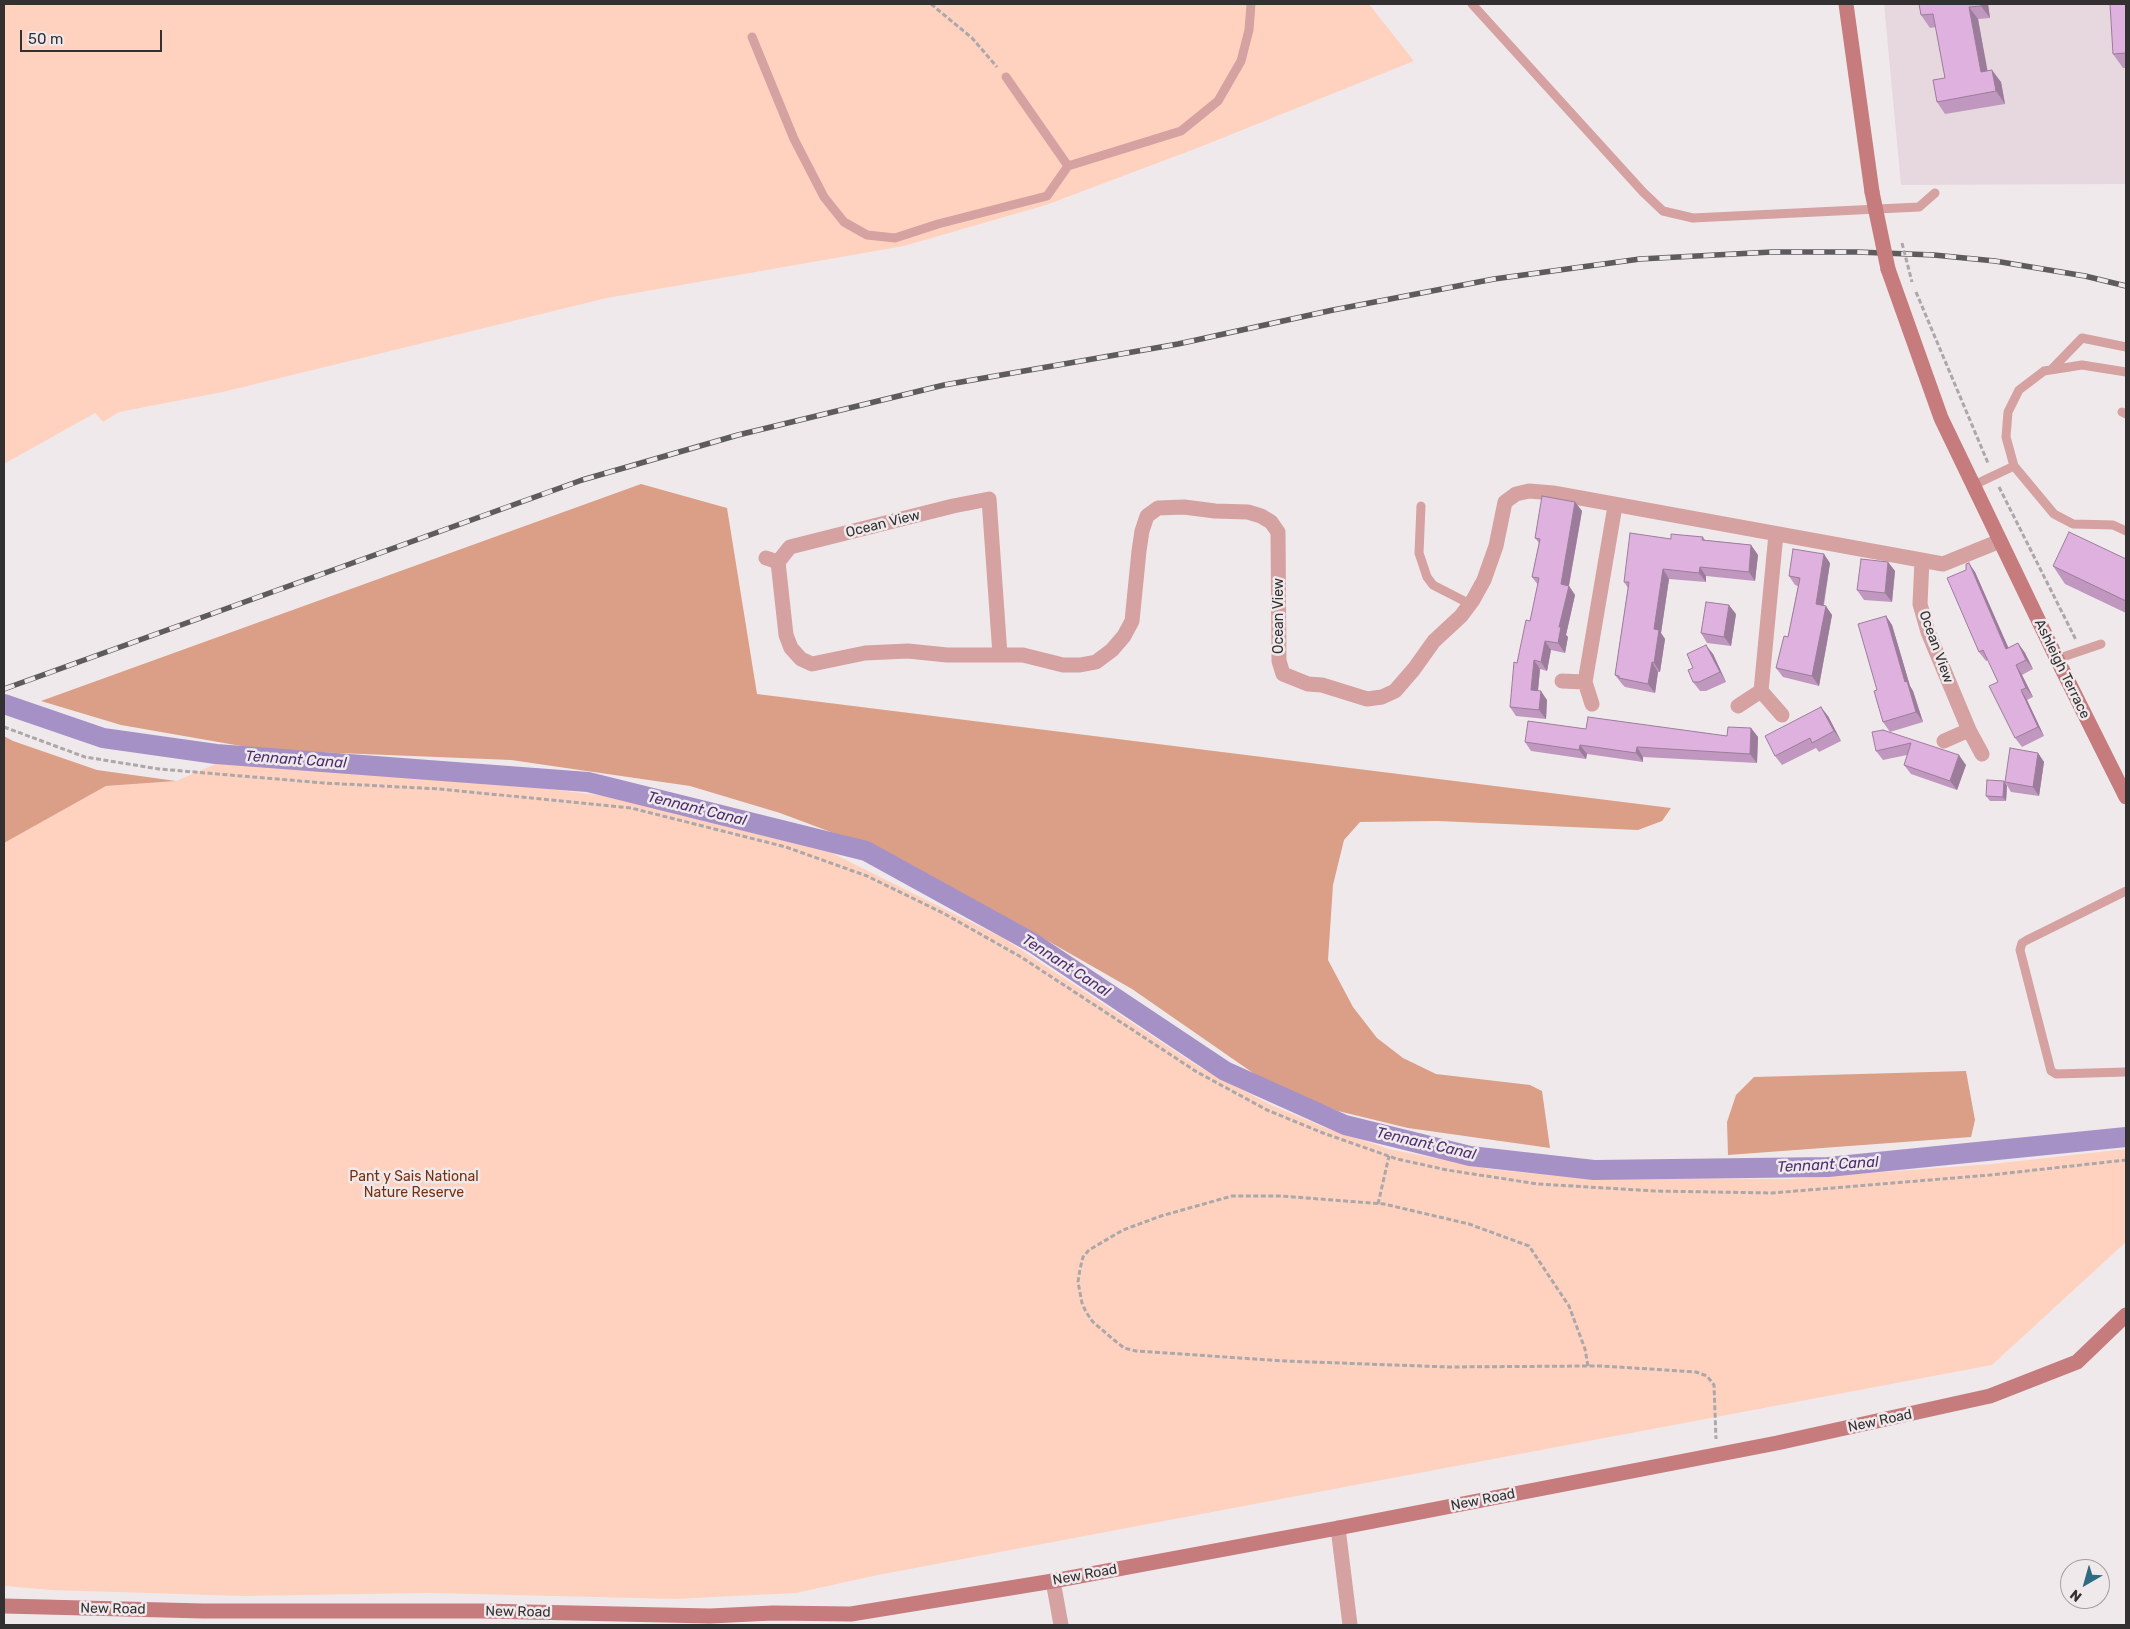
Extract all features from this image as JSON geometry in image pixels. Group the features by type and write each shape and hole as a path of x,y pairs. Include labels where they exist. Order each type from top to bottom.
{"main road":[{"name":"Ashleigh Terrace","path":"1846,4 1872,192 1888,269 1941,418 2126,797"},
{"name":"New Road","path":"4,1606 203,1611 482,1611 710,1616 773,1613 852,1614 1053,1581 1338,1528 1716,1455 1990,1396 2077,1362 2126,1315"}],"street":[{"name":"Ocean View","path":"1000,655 989,499 953,506 790,547 772,560 786,635 791,648 801,659 812,664 865,653 908,651 947,655 1000,655 1023,655 1063,665 1080,665 1096,662 1112,650 1124,636 1132,621 1142,531 1148,516 1158,508 1184,507 1215,511 1248,512 1261,516 1271,522 1278,532 1279,661 1283,674 1308,684 1322,685 1367,699 1382,697 1395,691 1434,641 1461,616 1470,604 1484,580 1496,546 1505,502 1516,494 1529,491 1553,493 1616,506 1943,564 2000,541"},
{"path":"1592,704 1585,682 1616,506"},
{"path":"1776,534 1761,691 1782,716"},
{"name":"Ocean View","path":"1922,560 1920,604 1922,613 1928,632 1969,730 1982,754"},
{"path":"1562,680 1585,682"},
{"path":"1738,706 1761,691"},
{"path":"1944,741 1969,730"},
{"path":"1338,1528 1350,1625"},
{"path":"1053,1581 1061,1625"}],"lane":[{"path":"752,37 794,139 824,197 844,222 867,235 895,238 938,224 1047,196 1068,166 1181,131 1218,101 1241,60 1250,30 1251,4"},
{"path":"1472,4 1643,192 1663,211 1693,218 1918,207 1935,193"},
{"path":"1006,77 1068,166"},
{"path":"2051,370 2082,338 2126,347"},
{"path":"2126,372 2082,365 2044,371 2019,390 2008,412 2006,437 2014,466 2054,514 2073,524 2114,524 2126,531"},
{"path":"1974,485 2014,466"},
{"path":"1421,506 1419,553 1427,577 1440,589 1470,604"},
{"path":"2057,659 2101,644"},
{"path":"2126,891 2028,940 2022,944 2020,950 2051,1072 2056,1074 2126,1072"}],"path":[{"path":"931,4 972,38 1006,77"},
{"path":"4,727 85,757 159,769 315,782 440,789 631,808 786,847 867,876 943,913 1021,957 1197,1072 1267,1110 1323,1133 1388,1156 1447,1170 1538,1184 1655,1191 1772,1193 1990,1175 2126,1160"},
{"path":"1378,1204 1388,1156"},
{"path":"1588,1366 1585,1349 1569,1306 1529,1246 1469,1224 1378,1204 1281,1196 1232,1196 1161,1216 1123,1230 1088,1250 1082,1257 1078,1282 1082,1303 1086,1312 1100,1328 1124,1348 1136,1351 1352,1363 1448,1367 1588,1366 1696,1372 1707,1376 1714,1386 1716,1455"}],"shaded area":[{"path":"1884,4 2126,4 2126,184 1901,185"},
{"path":"641,484 727,508 757,694 1671,808 1662,821 1638,830 1438,821 1360,822 1344,840 1333,885 1328,960 1353,1007 1377,1038 1403,1058 1436,1074 1530,1085 1542,1091 1550,1148 1408,1128 1338,1111 1269,1084 1132,989 1020,925 879,850 780,813 690,786 511,760 264,750 121,725 41,701"},
{"path":"4,736 13,741 97,770 176,781 106,786 4,843"},
{"path":"1966,1071 1975,1120 1971,1137 1728,1155 1727,1122 1736,1095 1754,1077"}],"green space":[{"path":"4,4 1369,4 1414,61 1200,147 1046,205 904,246 607,298 223,392 119,412 103,422 95,413 4,464"},
{"name":"Pant y Sais National Nature Reserve","path":"218,763 479,780 605,796 832,853 1003,938 1199,1067 1271,1105 1326,1128 1389,1149 1489,1169 1578,1178 1788,1179 1992,1164 2126,1149 2126,1242 1992,1365 878,1575 796,1593 675,1599 429,1593 242,1596 51,1590 4,1586 4,843 106,786 176,781"}],"building":[{"path":"1919,4 1981,4 1981,6 1969,7 1981,72 1992,70 1996,91 1937,102 1933,80 1945,78 1933,14 1921,15"},
{"path":"2110,4 2126,4 2126,53 2113,54"},
{"path":"1542,496 1575,502 1561,584 1569,586 1559,627 1561,627 1558,643 1545,641 1541,662 1534,660 1531,690 1541,691 1539,710 1510,707 1514,662 1517,663 1526,620 1530,621 1539,578 1532,577 1540,539 1535,538"},
{"path":"2069,532 2126,559 2126,601 2053,566"},
{"path":"1630,533 1671,539 1671,534 1703,537 1702,540 1751,545 1749,572 1700,567 1699,573 1663,569 1654,629 1659,630 1654,663 1652,662 1648,684 1619,678 1619,676 1615,675 1629,582 1624,582"},
{"path":"1793,549 1824,554 1816,604 1826,606 1812,676 1776,668 1784,636 1788,637 1800,578 1789,576"},
{"path":"1861,559 1888,562 1885,593 1857,590"},
{"path":"1969,563 2006,649 2018,643 2026,660 2016,665 2026,688 2021,690 2038,727 2015,738 1989,686 1998,682 1983,650 1979,652 1947,578 1966,570 1966,564"},
{"path":"1706,602 1729,605 1724,637 1701,633"},
{"path":"1886,616 1905,682 1907,681 1916,712 1883,722 1874,691 1877,690 1858,624"},
{"path":"1706,645 1720,672 1699,682 1693,682 1688,670 1693,668 1687,654"},
{"path":"1821,707 1834,731 1812,743 1810,738 1775,756 1765,736"},
{"path":"1588,717 1727,736 1728,727 1751,728 1750,754 1637,747 1636,753 1580,745 1579,750 1525,742 1528,721 1586,729"},
{"path":"1883,730 1959,755 1950,781 1904,765 1911,743 1876,751 1872,732"},
{"path":"2010,748 2038,753 2033,787 2005,782"},
{"path":"1987,780 2004,781 2003,797 1986,796"}],"waterway":[{"name":"Tennant Canal","path":"4,704 103,738 216,754 588,782 866,851 1033,943 1225,1071 1345,1125 1470,1156 1594,1170 1828,1167 2126,1137"}],"railway":[{"path":"4,689 582,480 738,435 944,385 1178,344 1333,310 1494,279 1640,259 1772,252 1857,252 1934,255 1995,261 2085,276 2126,286"}]}
